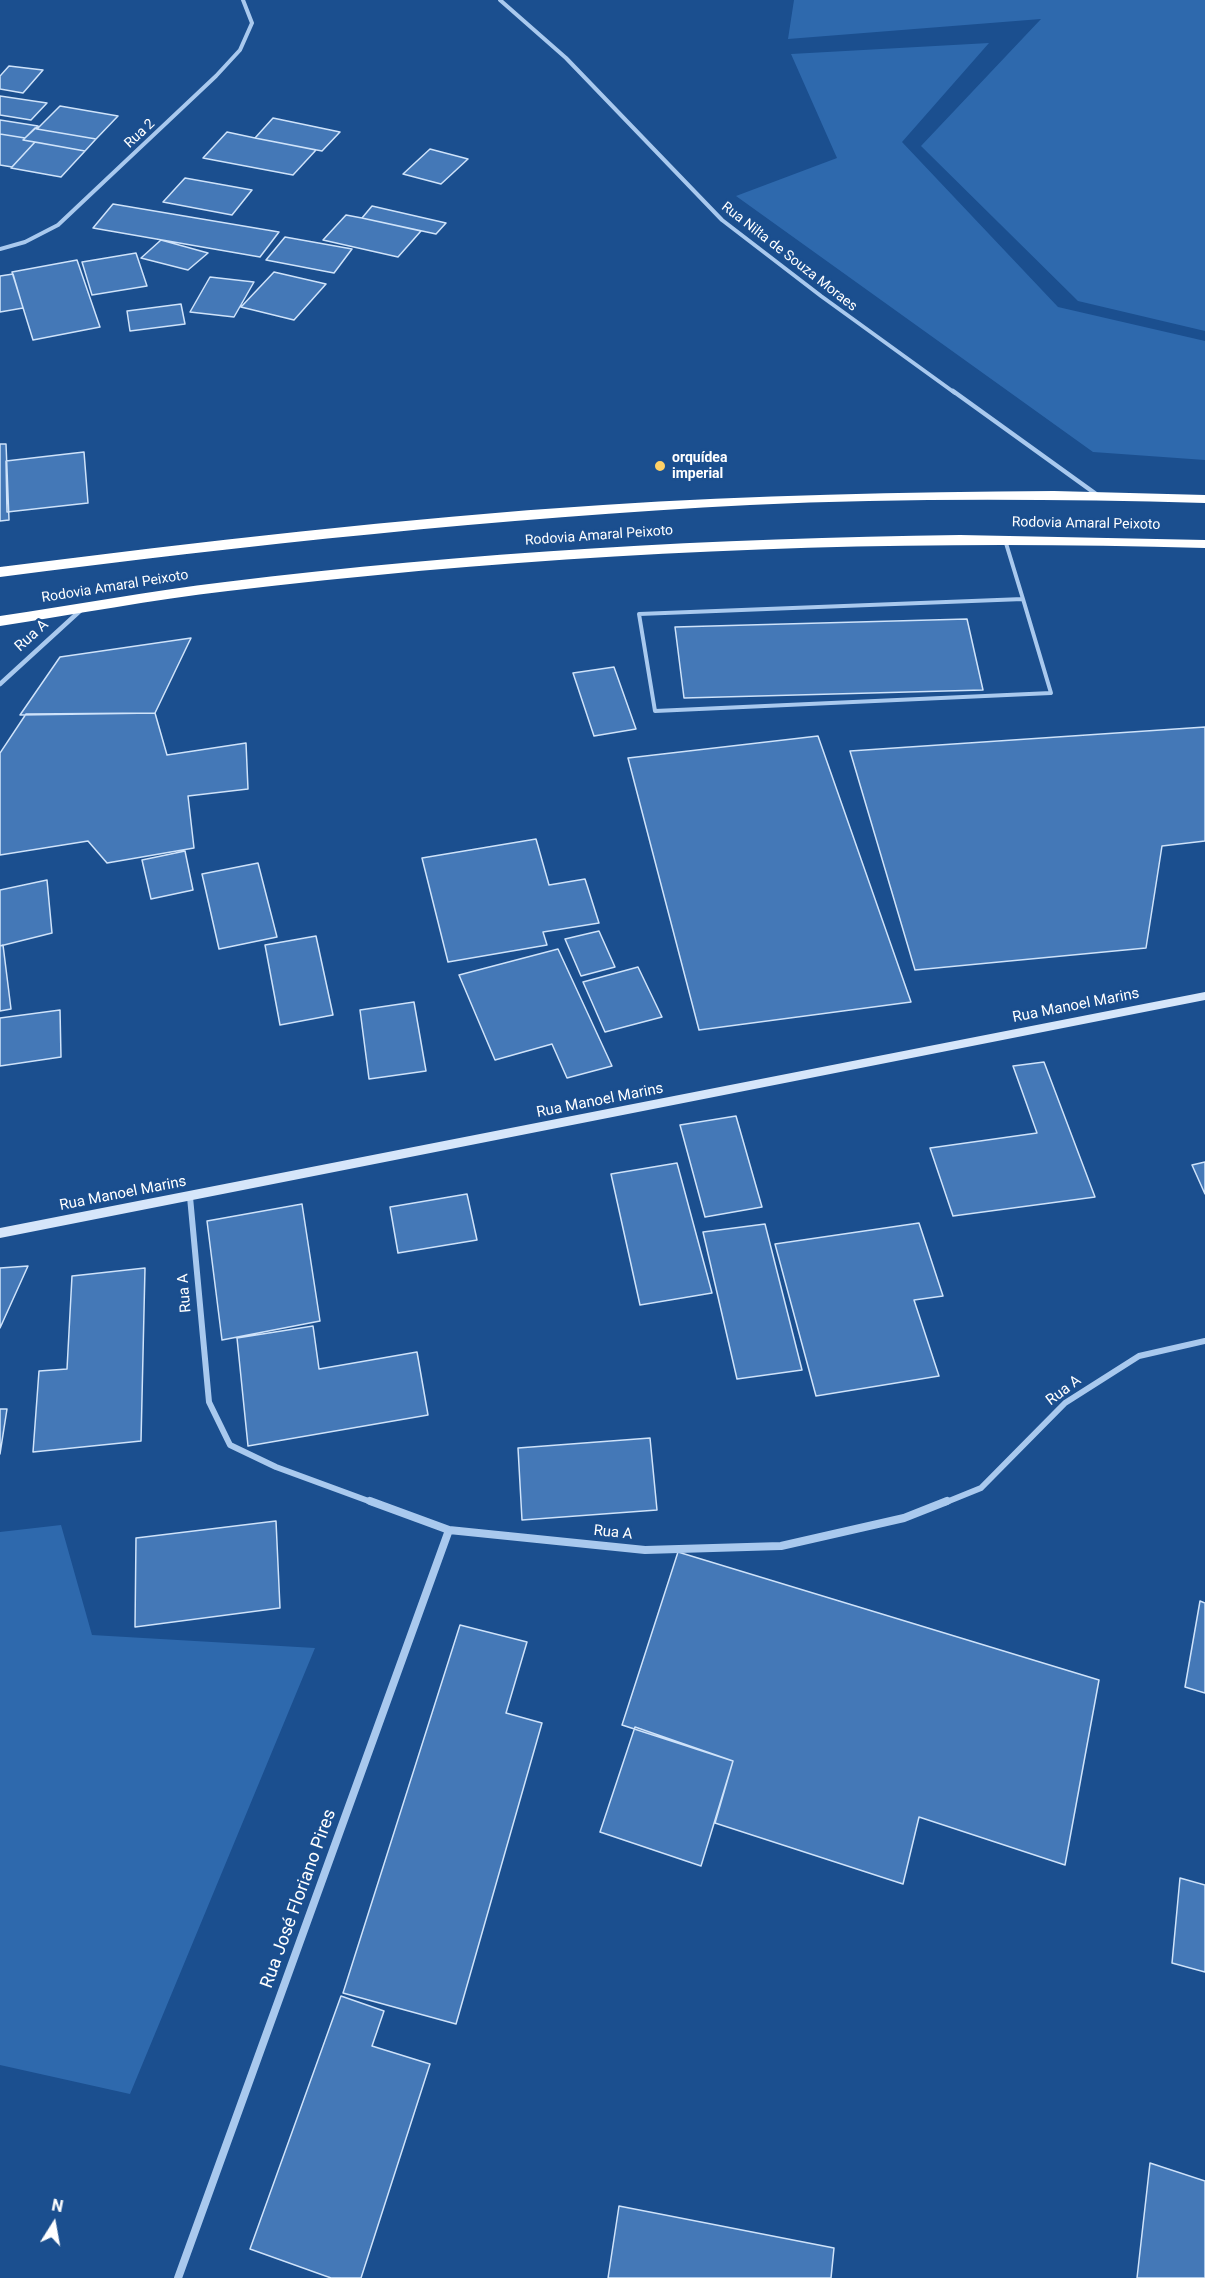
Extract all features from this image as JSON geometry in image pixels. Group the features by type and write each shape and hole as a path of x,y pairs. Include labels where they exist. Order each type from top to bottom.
{"highway":[{"name":"Rodovia Amaral Peixoto","path":"0,572 383,526 598,510 859,497 1096,495 1205,499"},
{"name":"Rodovia Amaral Peixoto","path":"0,621 226,586 610,550 875,540 1205,544"}],"main road":[{"name":"Rua Manoel Marins","path":"0,1233 1205,996"}],"street":[{"name":"Rua 2","path":"0,249 25,242 58,225 216,76 240,50 252,24 243,0"},
{"name":"Rua Nilta de Souza Moraes","path":"500,0 566,58 722,220 821,296 1096,495"},
{"name":"Rua A","path":"1,680 82,609"},
{"name":"Rua A","path":"190,1197 209,1402 230,1445 276,1467 449,1530 657,1550 782,1546 904,1518 981,1488 1065,1403 1139,1356 1205,1341"},
{"name":"Rua José Floriano Pires","path":"178,2278 449,1530"}],"lane":[{"path":"1005,540 1023,598 1051,693 655,711 639,614 1023,598"}],"shaded area":[{"path":"794,0 1205,0 1205,331 1078,301 921,146 1041,19 788,39"},
{"path":"989,43 902,142 1058,307 1205,341 1205,460 1093,452 736,196 837,158 791,54"},
{"path":"61,1525 92,1635 315,1648 130,2094 0,2065 0,1532"}],"building":[{"path":"9,66 43,70 23,93 0,89 0,76"},
{"path":"0,96 47,103 31,120 0,115"},
{"path":"60,106 118,116 96,139 37,129"},
{"path":"273,118 340,132 322,151 255,138"},
{"path":"0,120 38,126 25,138 0,134"},
{"path":"35,128 96,139 85,151 23,140"},
{"path":"227,132 316,150 293,175 203,158"},
{"path":"0,134 35,142 12,167 0,165"},
{"path":"35,142 85,151 61,177 11,168"},
{"path":"430,149 468,159 441,184 403,174"},
{"path":"185,178 252,190 232,215 163,202"},
{"path":"113,204 279,232 260,257 93,228"},
{"path":"372,206 446,223 436,234 362,218"},
{"path":"346,215 421,231 398,257 323,240"},
{"path":"285,237 352,249 334,273 266,260"},
{"path":"161,240 208,253 188,270 141,258"},
{"path":"136,253 147,286 92,295 82,262"},
{"path":"77,260 100,327 33,340 12,272"},
{"path":"274,272 326,284 294,320 241,307"},
{"path":"13,274 23,308 0,312 0,276"},
{"path":"210,277 254,282 234,317 190,312"},
{"path":"181,304 185,324 130,331 127,311"},
{"path":"0,444 6,444 9,520 0,521"},
{"path":"84,452 88,503 7,512 6,461"},
{"path":"967,619 983,690 684,698 675,627"},
{"path":"191,638 155,713 20,715 60,657"},
{"path":"614,667 636,729 594,736 573,673"},
{"path":"155,713 167,755 246,743 248,789 188,796 194,848 107,863 88,841 0,855 0,753 26,714"},
{"path":"1205,727 1205,841 1162,846 1146,948 915,970 850,751"},
{"path":"818,736 911,1002 699,1030 628,758"},
{"path":"536,839 549,885 585,879 599,923 543,932 547,945 448,962 422,858"},
{"path":"185,851 193,890 151,899 142,860"},
{"path":"258,863 277,937 219,949 202,874"},
{"path":"47,880 52,933 0,946 0,890"},
{"path":"599,931 615,967 581,976 565,939"},
{"path":"316,936 333,1015 280,1025 265,945"},
{"path":"3,945 11,1009 0,1011 0,946"},
{"path":"558,949 612,1066 567,1078 552,1044 495,1060 459,975"},
{"path":"638,967 662,1017 605,1032 583,982"},
{"path":"414,1002 426,1071 369,1079 360,1010"},
{"path":"60,1010 61,1057 0,1066 0,1018"},
{"path":"1044,1062 1095,1197 953,1216 930,1148 1037,1133 1013,1066"},
{"path":"736,1116 762,1207 705,1217 680,1125"},
{"path":"1205,1162 1205,1194 1192,1165"},
{"path":"677,1163 712,1293 640,1305 611,1174"},
{"path":"467,1194 477,1240 398,1253 390,1207"},
{"path":"302,1204 320,1321 222,1340 207,1221"},
{"path":"919,1223 943,1296 914,1300 939,1376 816,1396 775,1244"},
{"path":"765,1224 802,1370 737,1379 703,1232"},
{"path":"28,1266 0,1328 0,1268"},
{"path":"145,1268 141,1441 33,1452 39,1371 67,1369 72,1276"},
{"path":"313,1326 319,1369 417,1352 428,1415 248,1446 237,1338"},
{"path":"0,1409 7,1409 0,1454"},
{"path":"650,1438 657,1510 522,1520 518,1448"},
{"path":"276,1521 280,1608 135,1627 136,1538"},
{"path":"678,1552 1099,1680 1065,1865 919,1817 903,1884 715,1823 733,1761 622,1725"},
{"path":"1200,1601 1205,1603 1205,1693 1185,1687"},
{"path":"460,1625 527,1642 506,1713 542,1723 456,2024 343,1993"},
{"path":"635,1727 733,1761 701,1866 600,1832"},
{"path":"1180,1878 1205,1885 1205,1972 1172,1963"},
{"path":"341,1996 384,2011 372,2046 430,2064 361,2278 331,2278 250,2249"},
{"path":"1150,2163 1205,2181 1205,2278 1137,2278"},
{"path":"619,2206 834,2248 831,2278 608,2278"}],"place":[{"name":"orquídea imperial","path":"660,466"}]}
